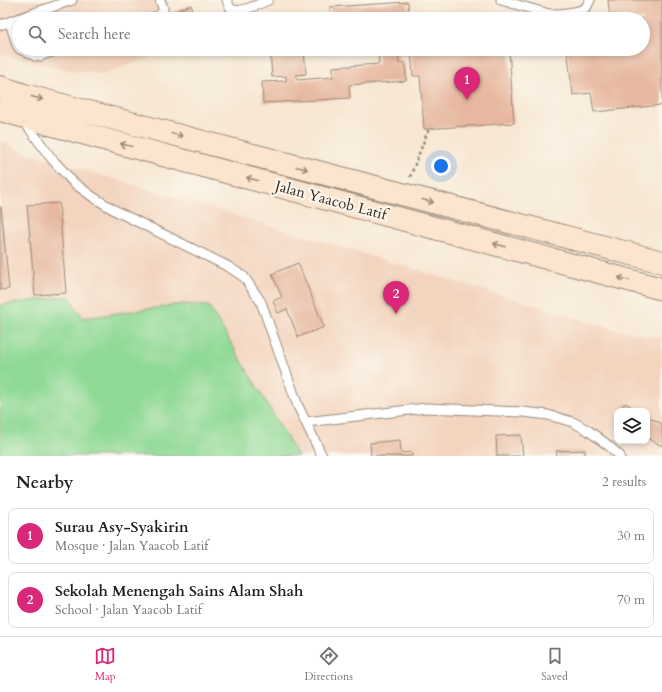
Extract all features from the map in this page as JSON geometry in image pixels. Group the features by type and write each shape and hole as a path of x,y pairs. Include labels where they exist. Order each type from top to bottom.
{"main road":[{"name":"Jalan Yaacob Latif","path":"0,87 24,95 662,262"},
{"name":"Jalan Yaacob Latif","path":"0,110 662,289"}],"lane":[{"path":"38,12 72,0"},
{"path":"160,0 163,12"},
{"path":"227,0 229,6 233,10 240,11 268,0"},
{"path":"501,0 542,12"},
{"path":"568,12 587,7 590,0"},
{"path":"0,25 10,22 12,29"},
{"path":"20,116 51,158 74,184 116,212 230,267 244,277 262,302 298,406 322,456"},
{"path":"306,422 426,408 523,412 548,415 573,422 589,431 620,456"}],"path":[{"path":"412,172 429,128"}],"shaded area":[{"path":"0,0 167,0 171,12 12,12 12,56 154,56 102,74 68,70 0,54"},
{"path":"0,140 25,152 617,330 662,338 662,456 0,456"}],"green space":[{"path":"69,296 83,318 183,304 209,306 298,456 0,456 0,305"}],"building":[{"path":"608,0 662,0 662,105 594,112 591,93 573,95 568,56 650,56 650,12 609,12"},
{"path":"408,2 409,12 330,12 330,7"},
{"path":"191,5 194,12 173,12"},
{"path":"270,56 305,56 306,74 296,75 297,80 333,77 333,67 379,64 378,56 398,56 399,63 405,62 406,81 349,85 350,98 263,103 262,82 286,81 286,76 272,77"},
{"path":"412,56 509,56 514,123 424,129 420,76 413,76"},
{"path":"59,203 66,293 35,295 27,205"},
{"path":"0,207 9,289 0,290"},
{"path":"298,263 324,327 298,337 287,309 278,313 273,301 282,297 272,274"},
{"path":"625,403 634,408 622,408"},
{"path":"650,418 662,424 662,446 650,440"},
{"path":"521,435 523,456 497,456 496,436"},
{"path":"400,440 401,453 412,452 412,456 371,456 370,443"},
{"path":"585,450 585,456 557,456 556,451"}],"place":[{"name":"Surau Asy-Syakirin","path":"467,100"},
{"name":"Sekolah Menengah Sains Alam Shah","path":"396,314"}]}
